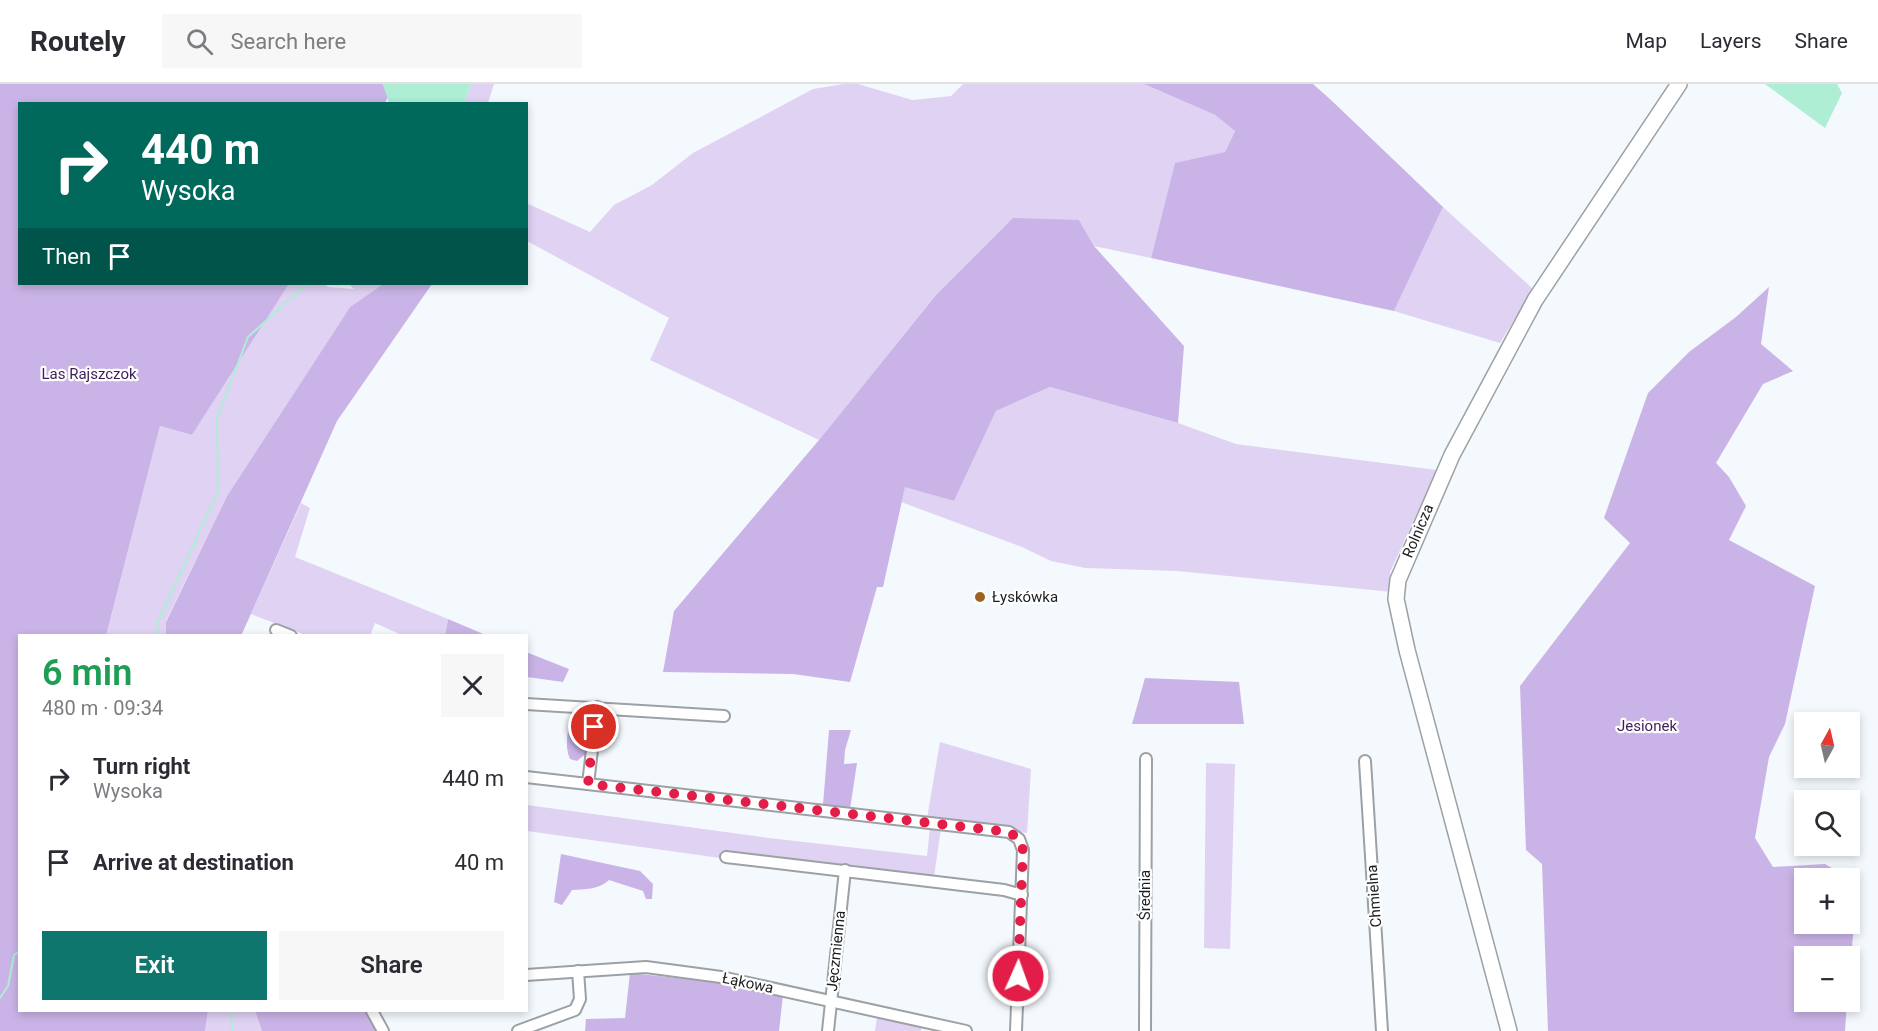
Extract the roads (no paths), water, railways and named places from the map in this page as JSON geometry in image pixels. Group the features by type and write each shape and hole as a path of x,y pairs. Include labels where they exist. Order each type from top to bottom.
{"street":[{"name":"Rolnicza","path":"1509,1031 1407,650 1396,599 1396,585 1452,455 1535,300 1679,84"},
{"path":"276,630 286,634"},
{"path":"528,705 597,707 724,716"},
{"path":"588,784 597,707"},
{"name":"Średnia","path":"1145,1031 1146,759"},
{"name":"Chmielna","path":"1365,761 1382,1031"},
{"path":"528,777 1009,832 1019,839 1023,850 1016,1031"},
{"path":"726,856 1004,890 1022,895"},
{"name":"Jęczmienna","path":"828,1031 845,870"},
{"name":"Łąkowa","path":"528,975 646,967 682,971 966,1031"},
{"path":"518,1031 575,1010 580,999 578,972"},
{"path":"373,1012 383,1031"}],"waterway":[{"path":"158,634 157,624 218,491 217,418 248,337 306,285"},
{"path":"0,998 8,986 14,955 18,952"},
{"path":"231,1012 232,1031"}],"place":[{"name":"Łyskówka","path":"980,597"}],"park label":[{"name":"Las Rajszczok","path":"89,374"},
{"name":"Jesionek","path":"1647,726"}]}
